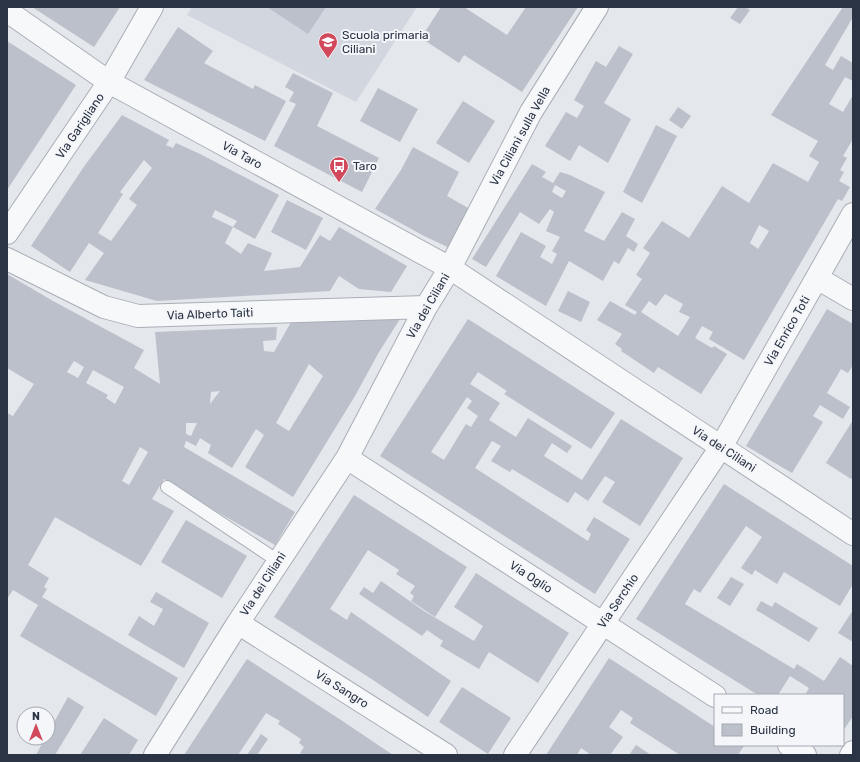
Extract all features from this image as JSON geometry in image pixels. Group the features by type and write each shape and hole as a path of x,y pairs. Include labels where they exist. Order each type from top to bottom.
{"street":[{"path":"109,82 152,7"},
{"name":"Via Ciliani sulla Vella","path":"450,268 531,112 597,7"},
{"name":"Via Garigliano","path":"7,11 109,82 7,234"},
{"name":"Via Taro","path":"109,82 450,268"},
{"name":"Via Enrico Toti","path":"720,447 853,214"},
{"name":"Via Alberto Taiti","path":"7,259 104,307 138,316 177,316 426,307"},
{"name":"Via dei Ciliani","path":"155,755 278,561 347,458 426,307 450,268 853,534"},
{"path":"817,278 853,299"},
{"name":"Via Serchio","path":"515,755 720,447"},
{"name":"Via Oglio","path":"347,458 714,695"},
{"name":"Via Sangro","path":"238,623 446,755"},
{"path":"791,746 805,755"}],"lane":[{"path":"167,487 278,561"}],"shaded area":[{"name":"Scuola primaria Ciliani","path":"192,7 417,7 356,102 187,15"}],"building":[{"path":"32,7 120,7 94,47"},
{"name":"Scuola primaria Ciliani","path":"267,7 326,7 308,34"},
{"path":"441,7 464,7 507,35 526,7 578,7 522,92 464,55 459,63 421,38"},
{"path":"738,7 745,7 750,10 740,24 730,18"},
{"path":"843,7 853,7 853,17 825,65 833,70 841,56 853,63 853,81 845,77 829,104 843,112 853,95 853,139 843,156 847,158 840,170 844,172 839,181 850,187 842,201 838,199 744,360 709,339 713,332 702,326 695,338 712,348 714,346 727,354 701,394 658,367 654,373 621,351 622,349 615,344 622,334 597,320 610,301 635,315 637,312 625,305 642,279 636,275 650,253 643,248 662,221 689,238 722,186 749,203 773,163 808,182 819,162 809,156 818,141 771,115","holes":["759,225 769,231 758,249 750,243","665,294 683,304 679,312 690,317 678,336 641,312 649,301 656,306"]},
{"path":"178,27 213,51 204,63 253,89 255,85 286,101 265,141 144,80"},
{"path":"7,41 76,85 7,190"},
{"path":"619,46 633,54 604,103 631,119 608,163 579,145 570,161 545,146 566,112 577,118 584,106 574,100 596,61 606,67"},
{"path":"293,73 333,93 317,126 379,158 362,192 274,146 296,104 289,101 294,92 285,87"},
{"path":"378,88 418,109 400,142 360,121"},
{"path":"463,101 495,121 469,163 436,143"},
{"path":"678,107 691,116 682,129 669,120"},
{"path":"122,115 169,140 166,145 173,148 176,143 279,195 255,239 233,227 225,243 241,254 248,243 272,253 264,271 300,267 320,235 330,241 339,227 407,266 391,292 359,289 339,276 330,291 157,301 85,280 104,253 89,243 70,272 31,246 83,168","holes":["144,160 152,168 129,199 137,205 111,241 98,233 123,194 120,192","215,210 237,221 233,227 212,217"]},
{"path":"656,125 677,136 642,203 623,192"},
{"path":"413,147 459,172 447,196 477,213 456,251 424,236 375,209 401,170"},
{"path":"532,164 546,172 542,177 553,183 560,172 570,175 605,192 584,231 604,241 622,212 635,219 626,236 638,244 634,252 628,248 619,264 614,261 603,281 569,261 546,306 496,276 521,232 546,246 540,257 552,264 557,254 552,251 560,237 546,231 554,212 550,209 539,224 520,212 486,267 472,259","holes":["555,185 566,191 562,198 552,192"]},
{"path":"287,200 323,218 306,250 271,232"},
{"path":"7,274 53,301 144,350 134,368 160,384 155,332 277,327 276,340 263,341 264,351 274,352 294,317 400,319 293,497 245,467 264,435 256,429 232,468 208,453 211,445 200,438 196,446 186,441 184,447 295,512 275,545 164,479 152,499 174,511 141,566 55,517 28,565 49,578 44,587 47,589 42,597 178,678 156,716 20,636 38,605 13,590 7,599 7,413 13,416 34,384 7,368","holes":["74,361 84,367 78,378 67,372","309,364 323,376 289,431 276,423","93,370 124,387 115,404 106,398 108,395 86,383","220,391 210,404 211,392","186,423 197,423 191,436 186,434","140,447 148,452 129,485 122,481"]},
{"path":"568,291 590,302 581,322 558,311"},
{"path":"827,309 853,324 853,365 848,373 841,369 827,393 850,407 843,419 820,405 813,416 823,422 792,473 746,446"},
{"path":"468,319 615,413 591,449 504,394 507,391 478,372 470,384 500,403 489,420 516,437 528,418 572,446 567,453 552,443 544,456 582,480 621,419 683,458 640,526 602,502 615,482 605,476 588,501 575,492 568,503 512,469 510,472 491,461 501,446 492,441 475,468 588,541 591,534 586,530 594,517 630,539 595,594 380,456","holes":["467,397 472,401 467,408 478,416 471,427 466,424 444,460 431,452"]},
{"path":"853,420 853,477 851,479 826,463"},
{"path":"724,484 853,566 853,584 840,606 784,572 777,584 755,570 752,575 741,568 762,537 746,526 700,593 694,589 685,604 794,669 797,664 824,681 840,657 853,666 853,716 844,730 844,694 806,694 809,688 790,676 779,694 756,694 636,619"},
{"path":"354,495 467,567 435,617 411,601 414,596 410,593 415,586 396,574 399,570 368,550 330,609 347,620 351,612 451,681 428,717 274,617"},
{"path":"186,520 247,556 222,598 161,562"},
{"path":"476,573 569,633 538,683 489,652 479,669 440,646 443,641 427,630 422,636 359,594 364,587 373,593 381,581 424,611 474,641 483,626 454,607"},
{"path":"731,577 744,584 730,606 717,598"},
{"path":"156,592 209,623 184,668 128,635 139,616 154,626 163,609 150,602"},
{"path":"761,601 772,607 775,602 818,628 809,642 756,610"},
{"path":"853,610 853,642 838,633"},
{"path":"609,658 714,726 714,746 744,746 738,755 680,755 630,723 633,718 621,710 609,727 623,737 610,755 591,755 581,748 577,755 546,755"},
{"path":"247,659 393,755 303,755 300,753 304,747 299,743 301,739 278,724 280,721 266,713 238,755 184,755"},
{"path":"462,687 511,718 488,754 439,722"},
{"path":"68,697 84,707 55,755 36,755 41,746 56,746 56,719"},
{"path":"104,718 138,740 129,755 80,755"},
{"path":"261,734 268,739 257,755 247,755"},
{"path":"636,745 651,755 629,755"}],"place":[{"name":"Scuola primaria Ciliani","path":"328,59"},
{"name":"Taro","path":"339,183"}]}
